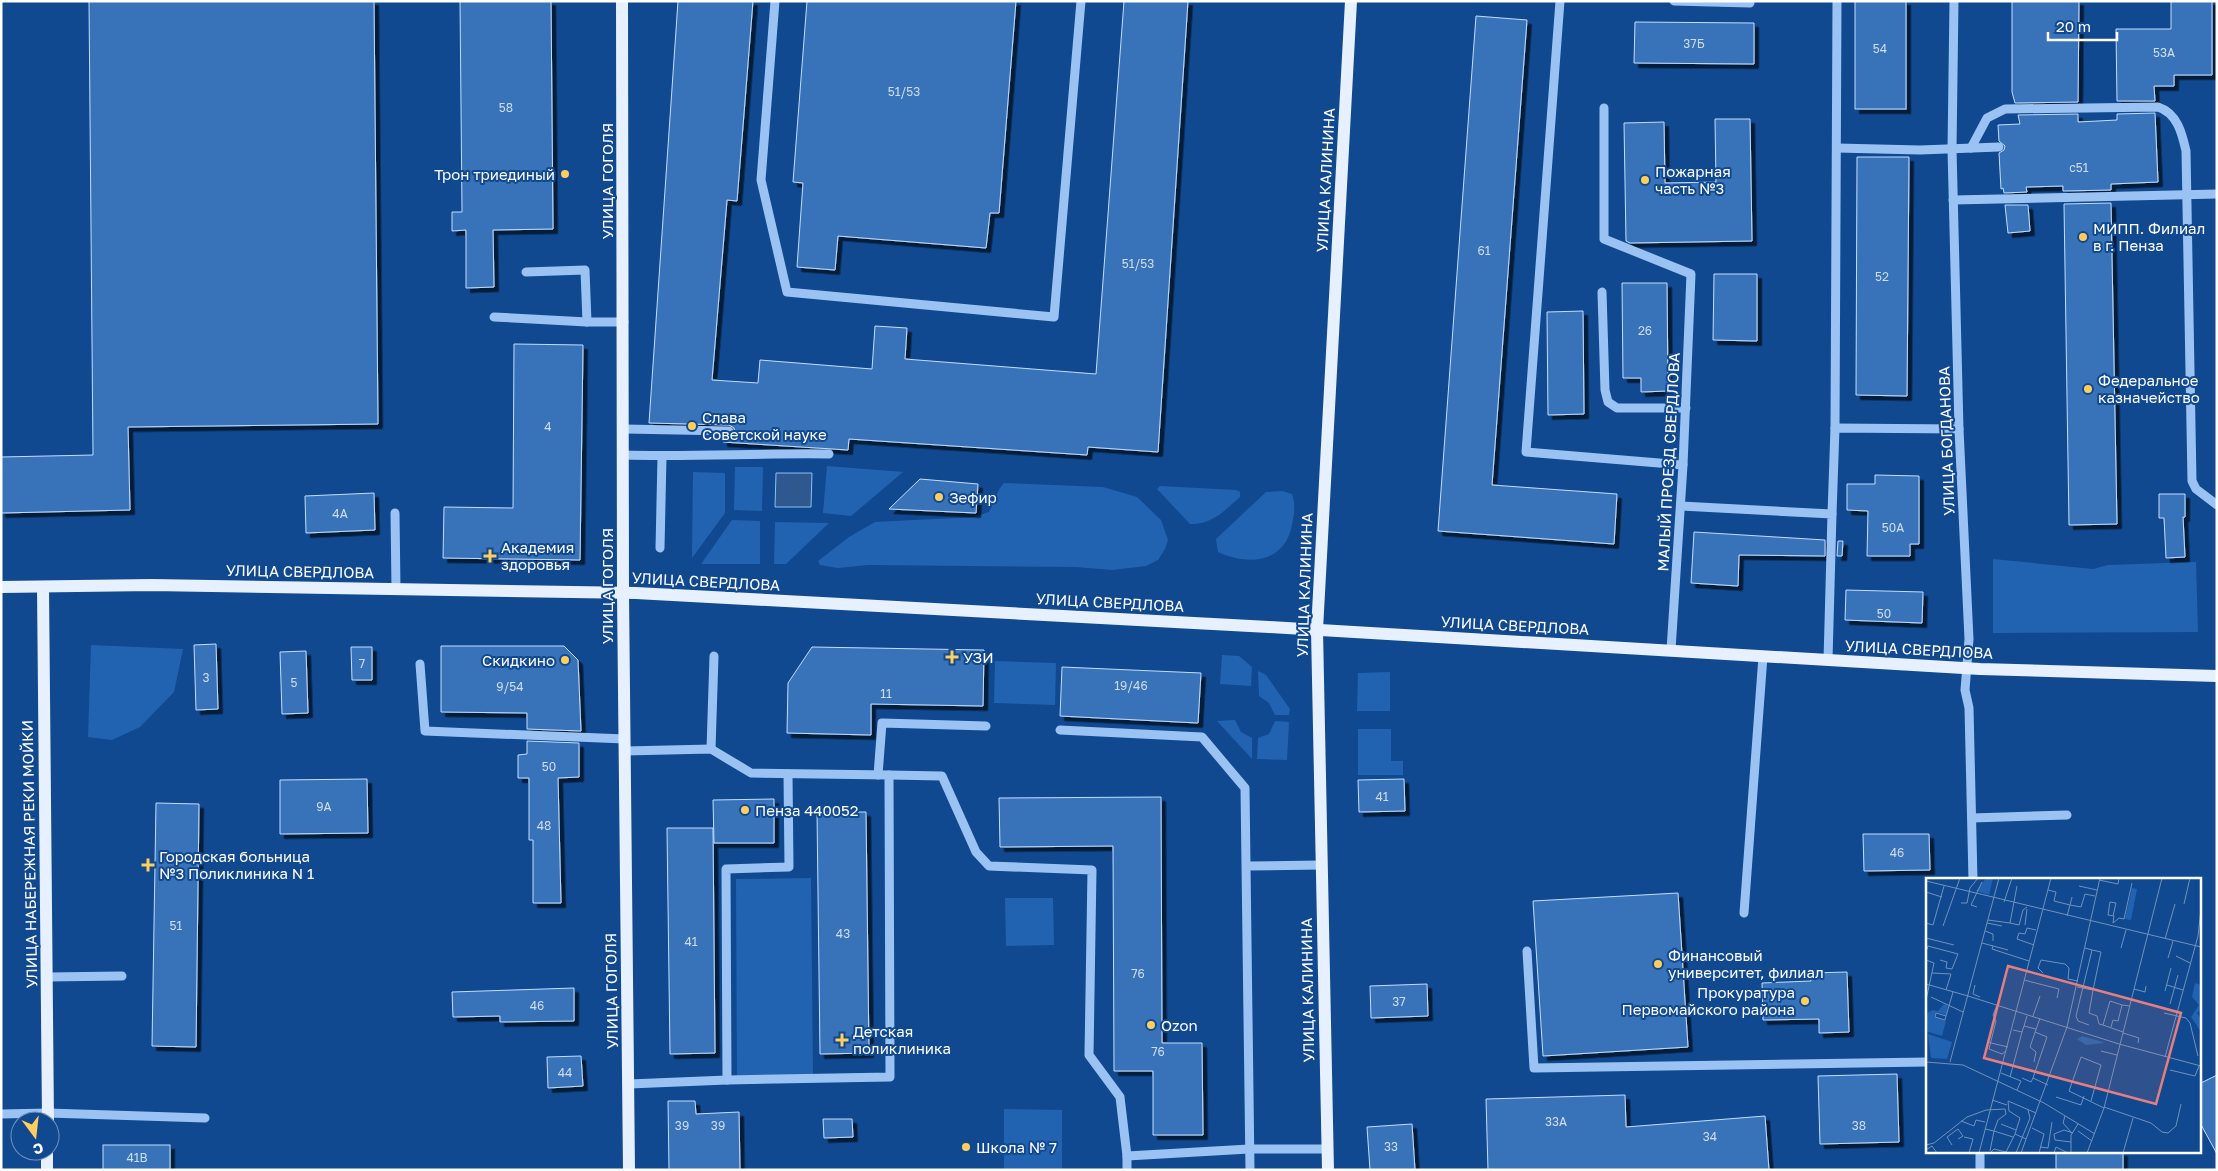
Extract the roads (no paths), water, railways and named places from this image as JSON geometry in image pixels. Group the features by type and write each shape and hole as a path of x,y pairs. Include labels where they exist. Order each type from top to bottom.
{"main road":[{"name":"УЛИЦА ГОГОЛЯ","path":"622,1 623,593 630,1170"},
{"name":"УЛИЦА КАЛИНИНА","path":"1328,1170 1317,630 1351,1"},
{"name":"УЛИЦА СВЕРДЛОВА","path":"1,588 152,585 623,593 1317,630 1968,668 2217,676"},
{"name":"УЛИЦА НАБЕРЕЖНАЯ РЕКИ МОЙКИ","path":"43,587 48,1111"}],"street":[{"path":"775,1 761,180 787,292 1054,317 1081,1"},
{"path":"1560,1 1526,452 1683,465"},
{"path":"1674,1 1750,2"},
{"path":"1828,660 1835,428 1837,1"},
{"name":"УЛИЦА БОГДАНОВА","path":"1954,1 1953,200 1959,429 1969,639 1965,690 1969,708 1973,878"},
{"path":"1971,148 1987,118 2005,109 2158,107 2171,112 2184,138 2186,150 2192,481 2196,489 2217,505"},
{"name":"МАЛЫЙ ПРОЕЗД СВЕРДЛОВА","path":"1604,108 1604,240 1691,274 1681,506 1671,650"},
{"path":"1837,148 1952,149 1999,147"},
{"path":"1953,200 2217,194"},
{"path":"526,272 585,270 587,322"},
{"path":"1602,292 1605,390 1608,402 1612,406 1621,409 1686,408"},
{"path":"494,317 624,322"},
{"path":"1835,428 1959,429"},
{"path":"624,429 729,432"},
{"path":"624,456 662,457 758,453 829,454"},
{"path":"660,548 662,457"},
{"path":"1681,506 1832,514"},
{"path":"395,513 396,589"},
{"path":"712,750 714,656"},
{"path":"1744,913 1763,656"},
{"path":"420,664 425,731 712,750 751,773 942,776 976,852 989,866 1092,870 1089,1055 1120,1097 1127,1170"},
{"path":"878,775 882,723 986,726"},
{"path":"1060,730 1202,737 1245,788 1250,1170"},
{"path":"727,1080 726,869 789,867 788,774"},
{"path":"629,1084 890,1077 889,774"},
{"path":"1972,818 2066,815"},
{"path":"1246,866 1321,865"},
{"path":"1527,951 1534,1068 1926,1062"},
{"path":"47,977 122,976"},
{"path":"60,1117 205,1118"},
{"path":"1127,1156 1249,1150 1327,1149"},
{"path":"1980,1154 1980,1170"}],"place":[{"name":"Трон триединый","path":"565,174"},
{"name":"Пожарная часть №3","path":"1645,180"},
{"name":"МИПП. Филиал в г. Пенза","path":"2083,237"},
{"name":"Федеральное казначейство","path":"2088,389"},
{"name":"Слава Советской науке","path":"692,426"},
{"name":"Зефир","path":"939,497"},
{"name":"Академия здоровья","path":"490,556"},
{"name":"УЗИ","path":"952,657"},
{"name":"Скидкино","path":"565,660"},
{"name":"Пенза 440052","path":"745,810"},
{"name":"Городская больница №3 Поликлиника N 1","path":"148,865"},
{"name":"Финансовый университет, филиал","path":"1658,964"},
{"name":"Прокуратура Первомайского района","path":"1805,1001"},
{"name":"Ozon","path":"1151,1025"},
{"name":"Детская поликлиника","path":"842,1040"},
{"name":"Школа № 7","path":"966,1147"}]}
